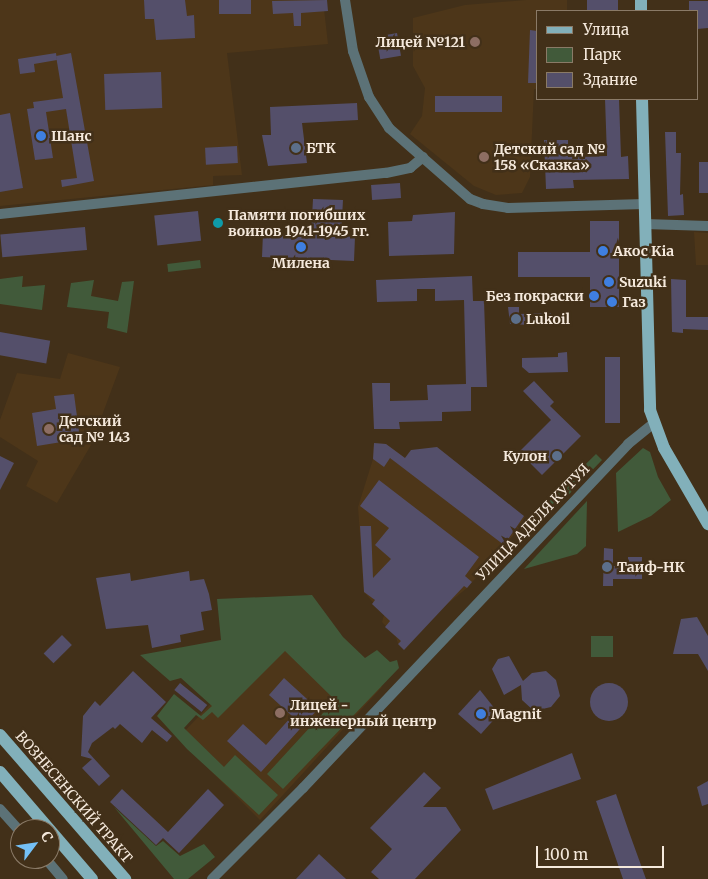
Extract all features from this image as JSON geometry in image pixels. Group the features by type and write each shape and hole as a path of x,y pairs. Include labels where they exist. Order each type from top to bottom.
{"main road":[{"path":"642,100 648,394 653,424 664,448 708,524"},
{"name":"ВОЗНЕСЕНСКИЙ ТРАКТ","path":"0,735 124,879"},
{"path":"0,772 92,879"}],"street":[{"path":"345,0 353,51 369,97 389,128 470,198 483,204 508,208 644,204"},
{"path":"0,214 386,173 410,168 423,157"},
{"path":"645,224 708,226"},
{"name":"УЛИЦА АДЕЛЯ КУТУЯ","path":"212,879 303,788 628,444 653,424"},
{"path":"0,809 10,820"},
{"path":"54,869 63,879"}],"shaded area":[{"path":"0,0 323,0 328,44 227,53 242,175 213,176 213,185 0,206"},
{"path":"526,0 567,0 567,10 536,10 536,89 534,89 530,177 522,193 496,195 474,186 410,134 422,116 425,88 413,66 413,18 465,5"},
{"path":"694,232 708,233 708,265 696,265"},
{"name":"Детский сад № 143","path":"68,353 120,367 91,445 57,503 26,486 38,461 0,437 0,420 17,373 60,379"},
{"path":"374,443 386,444 405,458 409,452 437,447 525,517 518,530 467,588 398,644 396,637 382,622 384,615 364,592 358,507 373,459"},
{"name":"Лицей - инженерный центр","path":"291,620 335,641 382,687 260,820 178,738"}],"green space":[{"path":"200,260 201,268 168,272 167,264"},
{"path":"23,276 22,287 45,285 42,310 0,304 0,279"},
{"path":"94,280 91,296 118,301 122,282 134,281 127,333 107,328 109,312 67,307 71,283"},
{"path":"643,448 650,452 658,477 671,500 651,516 618,532 616,473"},
{"path":"596,454 602,460 555,509 547,502"},
{"path":"587,501 586,546 577,554 524,569"},
{"path":"312,595 343,637 365,658 377,650 390,662 397,660 399,668 283,789 267,774 335,700 285,651 218,718 212,712 203,720 196,715 184,728 224,767 235,755 278,795 259,815 187,749 157,716 174,694 201,716 212,706 181,678 170,681 140,655 221,640 217,599"},
{"path":"591,636 613,636 613,657 591,657"},
{"path":"114,807 156,846 163,841 180,856 204,844 215,857 188,879 174,879"}],"building":[{"path":"144,0 185,0 187,16 194,15 195,38 156,40 154,19 145,19"},
{"path":"219,0 251,0 251,14 219,14"},
{"path":"327,0 328,11 301,13 301,26 294,26 293,13 273,14 272,1"},
{"path":"587,0 618,0 618,10 587,10"},
{"path":"689,1 708,1 708,28 698,29 698,10 689,10"},
{"path":"530,30 536,31 536,83 528,83"},
{"path":"397,33 401,56 380,59 376,37"},
{"path":"56,53 57,60 34,64 35,72 20,74 18,59"},
{"name":"Шанс","path":"71,53 94,181 62,187 61,180 77,178 66,109 46,112 53,158 35,160 27,109 34,108 33,102 63,98 56,56"},
{"path":"161,72 162,108 105,110 104,74"},
{"path":"435,96 502,96 502,112 435,112"},
{"path":"605,100 619,100 621,157 628,156 629,179 573,180 574,188 546,189 544,140 568,140 568,157 607,156"},
{"path":"357,103 358,120 302,123 307,163 268,166 262,135 271,135 270,107"},
{"path":"10,113 23,188 0,192 0,115"},
{"path":"665,132 676,132 676,153 681,153 680,195 683,194 684,215 668,216"},
{"path":"237,146 238,163 206,165 205,148"},
{"path":"699,162 708,162 708,193 699,193"},
{"path":"400,183 401,198 372,200 371,185"},
{"path":"313,199 343,200 341,236 355,237 354,261 262,257 263,233 311,235"},
{"path":"198,211 201,241 157,245 154,216"},
{"path":"455,212 454,254 389,256 388,222 412,221 413,215"},
{"path":"590,221 619,221 619,307 590,307 590,277 518,277 518,252 590,252"},
{"path":"85,227 87,250 2,257 0,234"},
{"path":"472,276 473,301 484,301 487,387 471,387 471,411 442,412 442,421 399,422 400,429 374,429 372,383 390,383 390,401 428,400 427,385 466,384 464,300 435,301 435,289 417,289 417,301 377,302 376,280"},
{"path":"671,279 686,280 686,317 708,317 708,330 683,329 683,333 672,332"},
{"path":"508,307 519,307 519,314 551,313 551,326 510,324"},
{"path":"0,332 50,341 46,364 0,355"},
{"path":"567,352 568,372 529,373 522,367 522,358 558,357 558,353"},
{"path":"605,357 620,357 620,423 605,423"},
{"path":"534,381 554,402 550,406 581,436 542,475 519,452 551,420 523,391"},
{"path":"74,394 80,439 37,446 32,413 56,409 54,396"},
{"path":"374,443 386,444 405,458 411,450 437,447 524,516 504,545 390,458 384,467 373,459"},
{"path":"0,456 14,463 0,490"},
{"path":"379,480 479,557 465,576 472,582 467,588 464,586 404,650 398,644 401,641 385,627 390,621 372,604 375,600 364,592 360,526 371,526 373,578 391,559 375,545 389,528 360,506"},
{"path":"604,548 613,549 613,566 628,566 628,557 642,557 642,579 613,579 613,586 603,586"},
{"path":"189,571 190,581 204,579 209,594 212,610 201,612 204,630 180,635 181,642 152,648 148,625 106,629 96,578 130,573 131,581"},
{"path":"697,617 708,636 708,671 698,654 673,654 681,619"},
{"path":"62,635 72,645 54,663 44,653"},
{"path":"509,656 523,681 532,673 546,671 556,680 560,696 551,707 534,711 522,700 521,685 504,695 492,669 498,659"},
{"path":"133,671 166,702 151,718 172,736 167,742 152,730 142,743 120,724 115,729 113,727 92,743 88,752 110,776 99,786 82,768 92,759 81,756 83,716 95,701 100,706"},
{"path":"284,678 318,709 261,772 227,741 243,724 266,745 292,716 269,695"},
{"path":"180,683 207,705 202,712 174,690"},
{"path":"609,683 616,684 622,689 627,695 627,709 622,715 616,720 609,721 602,720 596,715 591,709 590,702 591,695 596,689 602,684"},
{"path":"480,690 499,714 481,734 458,714"},
{"path":"572,753 581,779 493,810 485,789"},
{"path":"424,772 441,788 423,807 446,807 461,830 415,879 379,879 371,872 392,849 370,828"},
{"path":"708,781 708,804 702,806 697,787"},
{"path":"122,789 168,832 208,789 224,805 179,853 163,838 156,845 110,802"},
{"path":"616,794 646,879 623,879 596,801"},
{"path":"319,854 346,879 296,879"}],"place":[{"name":"Лицей №121","path":"475,42"},
{"name":"Шанс","path":"41,136"},
{"name":"БТК","path":"296,148"},
{"name":"Детский сад № 158 «Сказка»","path":"484,157"},
{"name":"Памяти погибших воинов 1941-1945 гг.","path":"218,223"},
{"name":"Милена","path":"301,247"},
{"name":"Акос Kia","path":"603,251"},
{"name":"Suzuki","path":"609,282"},
{"name":"Без покраски","path":"594,296"},
{"name":"Газ","path":"612,302"},
{"name":"Lukoil","path":"516,319"},
{"name":"Детский сад № 143","path":"49,429"},
{"name":"Кулон","path":"557,456"},
{"name":"Таиф-НК","path":"607,567"},
{"name":"Лицей - инженерный центр","path":"280,713"},
{"name":"Magnit","path":"481,714"}]}
